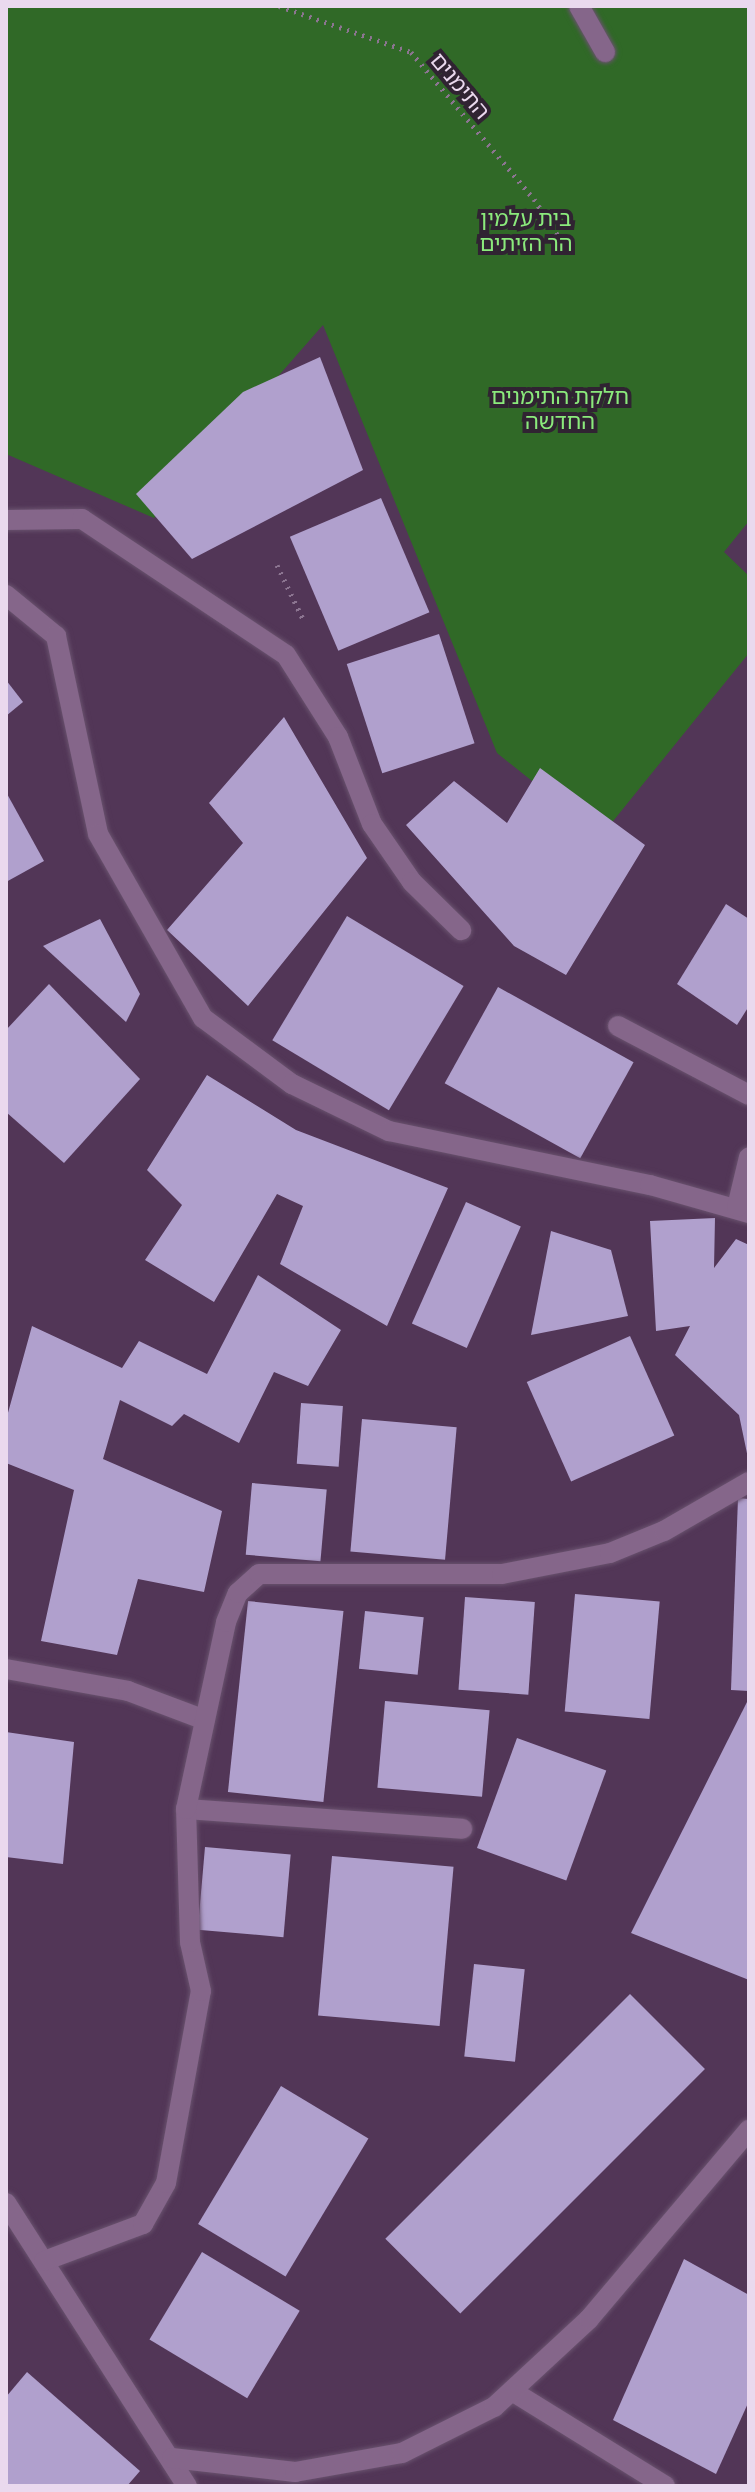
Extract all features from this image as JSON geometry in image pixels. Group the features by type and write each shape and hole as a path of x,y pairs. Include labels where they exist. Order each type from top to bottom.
{"street":[{"path":"579,6 605,52"},
{"path":"6,520 82,519 286,655 338,737 372,824 412,882 461,930"},
{"path":"6,595 56,636 98,834 203,1018 292,1084 389,1131 743,1210 749,1157"},
{"path":"618,1026 749,1095"},
{"path":"44,2261 143,2224 166,2183 201,1991 190,1942 186,1809 226,1622 238,1593 259,1574 502,1574 610,1553 664,1531 749,1482"},
{"path":"6,1669 128,1691 205,1720"},
{"path":"186,1809 462,1829"},
{"path":"172,2458 295,2472 402,2453 494,2407 589,2319 749,2130"},
{"path":"6,2203 172,2458 187,2486"},
{"path":"512,2391 665,2486"}],"path":[{"name":"התימנים","path":"279,6 411,52 534,199 568,251"}],"green space":[{"name":"בית עלמין הר הזיתים","path":"6,6 749,7 749,521 724,552 749,576 749,653 601,836 497,753 323,325 154,518 6,454"}],"building":[{"path":"320,357 363,470 192,559 136,494 243,392"},
{"path":"381,498 429,612 338,651 290,537"},
{"path":"439,634 475,743 382,773 347,664"},
{"path":"6,680 23,702 6,716"},
{"path":"284,717 367,858 248,1006 167,930 243,843 209,803"},
{"path":"540,768 645,845 566,975 514,946 406,825 454,781 507,823"},
{"path":"6,792 44,861 6,882"},
{"path":"726,904 749,919 749,1006 737,1025 677,984"},
{"path":"347,916 464,986 389,1110 272,1040"},
{"path":"100,919 140,994 126,1022 43,946"},
{"path":"49,984 140,1079 64,1163 6,1112 6,1030"},
{"path":"498,987 634,1062 580,1158 445,1083"},
{"path":"207,1075 296,1130 448,1188 387,1326 280,1264 303,1206 277,1194 214,1302 145,1260 182,1205 147,1170"},
{"path":"466,1202 521,1226 467,1348 412,1324"},
{"path":"715,1218 714,1268 736,1239 749,1245 749,1463 739,1415 675,1355 690,1326 656,1331 650,1221"},
{"path":"551,1231 611,1250 628,1316 531,1335"},
{"path":"258,1275 341,1330 308,1386 274,1372 239,1443 184,1414 172,1426 120,1400 103,1459 222,1511 204,1592 138,1579 117,1655 41,1641 74,1490 6,1463 6,1420 32,1326 122,1368 139,1341 207,1374"},
{"path":"630,1336 674,1436 571,1482 527,1382"},
{"path":"301,1403 343,1406 339,1467 297,1464"},
{"path":"362,1419 457,1427 445,1560 350,1551"},
{"path":"252,1483 327,1490 320,1561 246,1555"},
{"path":"738,1498 749,1499 749,1691 731,1690"},
{"path":"575,1594 660,1601 649,1719 565,1712"},
{"path":"465,1597 535,1602 528,1695 459,1690"},
{"path":"248,1601 343,1611 323,1802 228,1792"},
{"path":"365,1611 424,1617 418,1675 359,1669"},
{"path":"749,1698 749,1980 631,1933"},
{"path":"385,1701 490,1710 482,1797 377,1788"},
{"path":"6,1732 74,1742 63,1864 6,1857"},
{"path":"517,1738 606,1770 566,1880 477,1848"},
{"path":"205,1847 291,1854 283,1937 198,1930"},
{"path":"332,1856 454,1867 440,2026 318,2015"},
{"path":"474,1964 525,1969 515,2062 464,2056"},
{"path":"630,1994 705,2069 460,2314 385,2239"},
{"path":"281,2086 368,2139 286,2277 198,2224"},
{"path":"202,2252 300,2311 247,2398 149,2339"},
{"path":"684,2259 749,2295 749,2401 716,2474 613,2420"},
{"path":"27,2372 140,2471 127,2486 6,2486 6,2397"}],"park label":[{"name":"חלקת התימנים החדשה","path":"560,408"}]}
